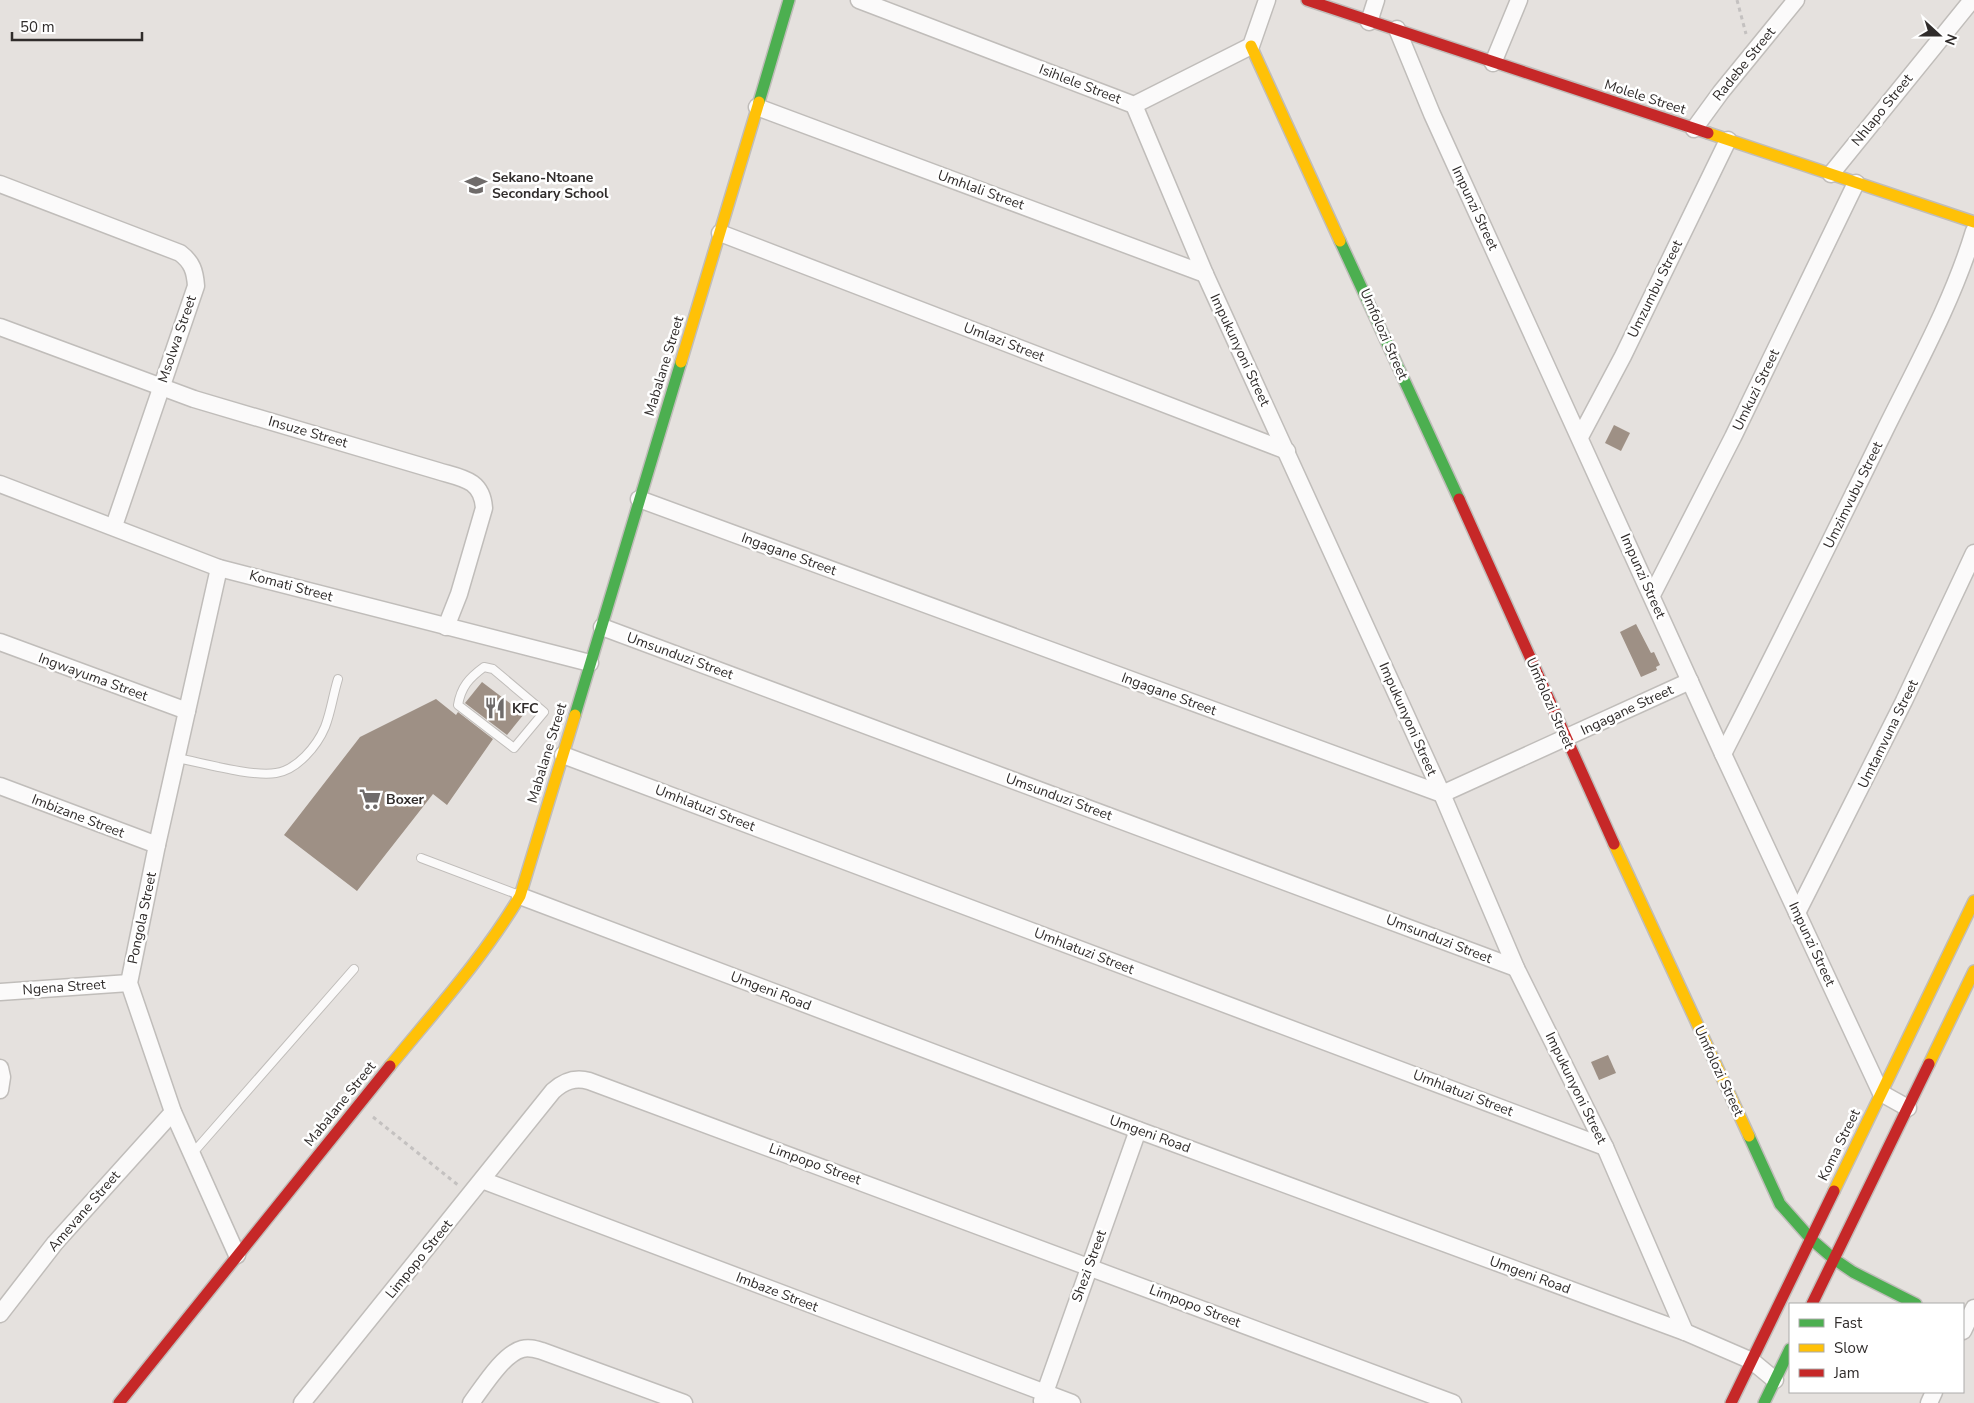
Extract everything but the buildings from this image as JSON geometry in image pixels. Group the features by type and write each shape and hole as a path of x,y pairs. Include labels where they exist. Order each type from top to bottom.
{"street":[{"name":"Mabalane Street","path":"119,1403 484,950 506,920 520,896 789,0"},
{"name":"Isihlele Street","path":"859,0 1134,105 1251,46"},
{"path":"1251,46 1267,0"},
{"name":"Molele Street","path":"1307,0 1974,222"},
{"path":"1369,22 1376,0"},
{"path":"1493,63 1519,0"},
{"name":"Radebe Street","path":"1694,129 1796,0"},
{"name":"Nhlapo Street","path":"1831,174 1972,0"},
{"name":"Impunzi Street","path":"1397,29 1432,114 1723,754 1881,1093"},
{"name":"Umfolozi Street","path":"1251,46 1484,554 1565,738 1780,1204 1811,1239 1834,1259 1857,1274 1914,1303"},
{"name":"Impukunyoni Street","path":"1134,105 1205,274 1442,794 1516,968 1605,1147 1685,1332"},
{"name":"Umhlali Street","path":"758,107 1205,274"},
{"name":"Umzumbu Street","path":"1580,437 1728,140"},
{"name":"Umkuzi Street","path":"1652,595 1733,437 1856,183"},
{"name":"Msolwa Street","path":"0,184 180,253 188,259 193,268 196,286 114,526"},
{"name":"Umzimvubu Street","path":"1723,754 1803,597 1919,360 1958,276 1974,232"},
{"name":"Umlazi Street","path":"720,233 1287,451"},
{"name":"Insuze Street","path":"0,327 194,399 438,470 474,483 479,488 484,508 459,594 446,627"},
{"name":"Komati Street","path":"0,484 114,526 219,568 590,663"},
{"name":"Ingagane Street","path":"640,499 1442,794 1690,681"},
{"name":"Umtamvuna Street","path":"1797,913 1863,785 1974,553"},
{"name":"Pongola Street","path":"219,568 157,845 129,983 172,1112 237,1255"},
{"name":"Umsunduzi Street","path":"602,627 1516,968"},
{"name":"Ingwayuma Street","path":"0,642 187,712"},
{"name":"Umhlatuzi Street","path":"563,755 1605,1147"},
{"name":"Imbizane Street","path":"0,786 157,845"},
{"name":"Umgeni Road","path":"520,896 1138,1130 1685,1332 1752,1361 1775,1380"},
{"name":"Koma Street","path":"1731,1403 1974,901"},
{"path":"1812,1303 1974,971"},
{"name":"Ngena Street","path":"0,992 129,983"},
{"path":"0,1068 2,1077 0,1090"},
{"name":"Limpopo Street","path":"302,1403 557,1088 570,1080 584,1080 1089,1266 1453,1403"},
{"path":"1881,1093 1908,1108"},
{"name":"Amevane Street","path":"0,1314 55,1243 172,1112"},
{"name":"Shezi Street","path":"1043,1398 1138,1130"},
{"name":"Imbaze Street","path":"482,1180 1043,1398 1072,1403"},
{"path":"1964,1327 1974,1308"},
{"path":"471,1403 509,1356 521,1349 528,1348 542,1351 684,1403"},
{"path":"1764,1403 1789,1351"}],"lane":[{"path":"484,667 493,669 544,712 514,748 458,705 460,691 475,673 484,667"},
{"path":"177,758 261,774 278,773 293,767 316,744 325,727 338,679"},
{"path":"420,858 520,896"},
{"path":"192,1155 354,969"}],"path":[{"path":"1737,0 1752,54"},
{"path":"358,1105 470,1195"}],"traffic: fast":[{"path":"759,102 789,0"},
{"path":"1340,241 1459,499"},
{"path":"575,715 681,362"},
{"path":"1749,1136 1780,1204 1812,1240 1853,1272 1914,1303"},
{"path":"1764,1403 1789,1351"}],"traffic: slow":[{"path":"1251,46 1340,241"},
{"path":"681,362 759,102"},
{"path":"1708,133 1974,222"},
{"path":"390,1066 475,962 520,896 575,715"},
{"path":"1614,844 1749,1136"},
{"path":"1834,1191 1974,901"},
{"path":"1929,1064 1974,971"}],"traffic: jam":[{"path":"1307,0 1708,133"},
{"path":"1459,499 1614,844"},
{"path":"1812,1303 1929,1064"},
{"path":"119,1403 390,1066"},
{"path":"1731,1403 1834,1191"}],"place":[{"name":"Sekano-Ntoane Secondary School","path":"476,185"},
{"name":"KFC","path":"495,708"},
{"name":"Boxer","path":"370,799"}]}
